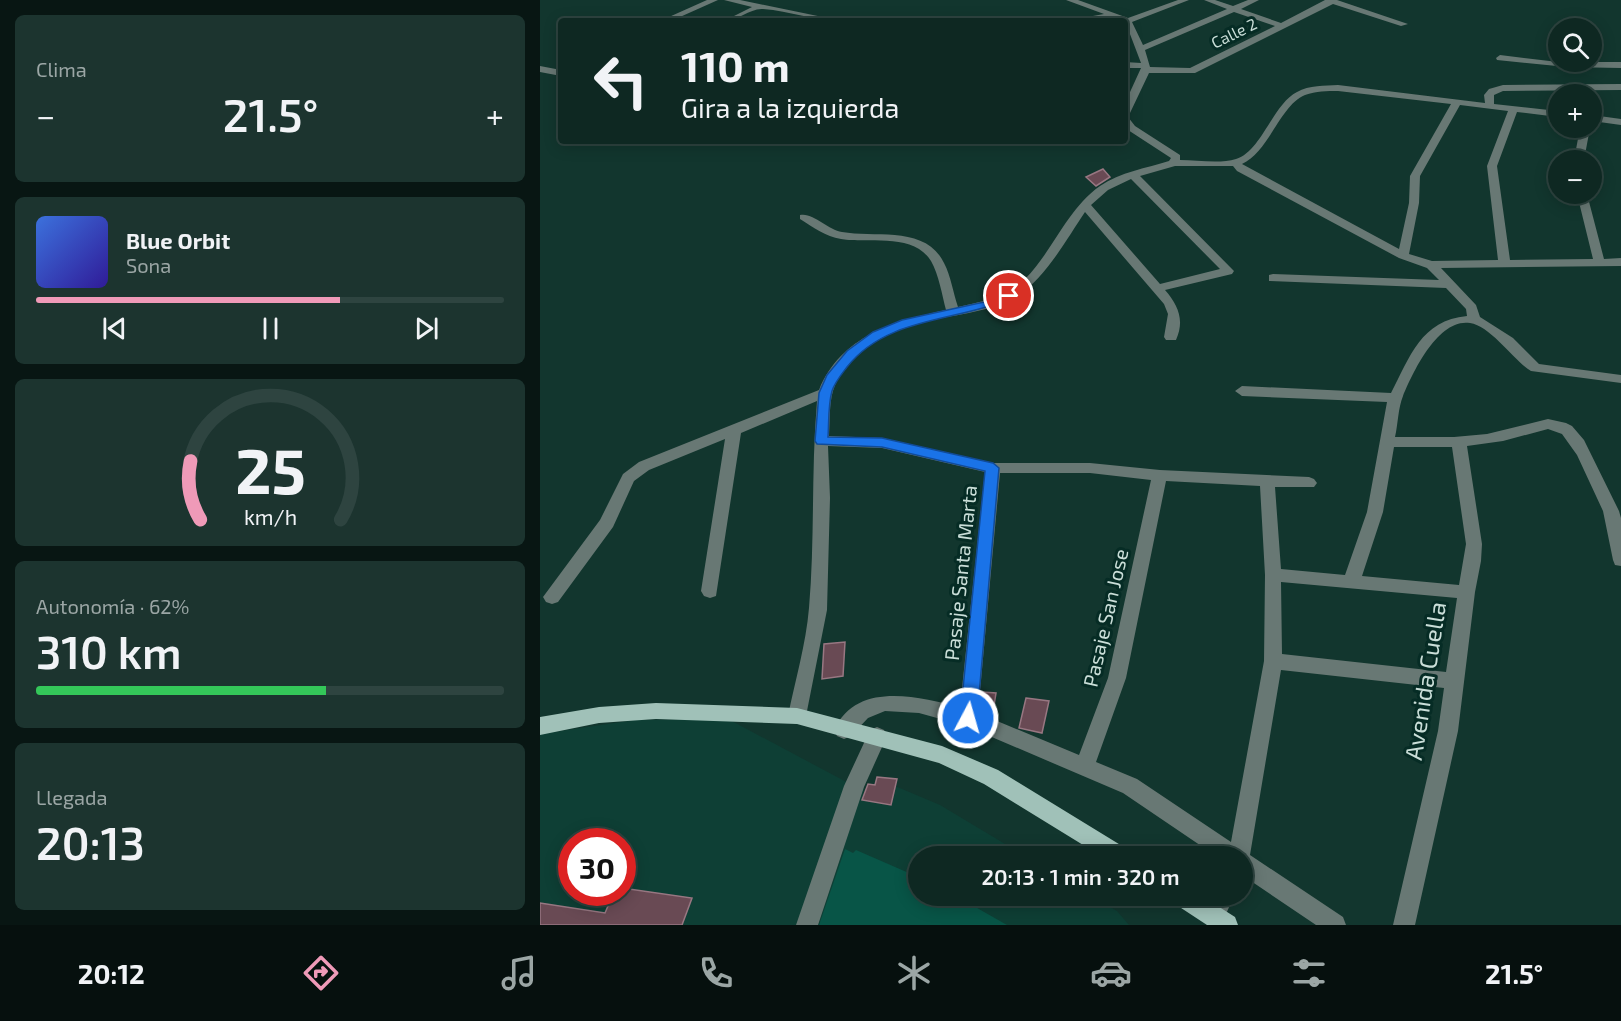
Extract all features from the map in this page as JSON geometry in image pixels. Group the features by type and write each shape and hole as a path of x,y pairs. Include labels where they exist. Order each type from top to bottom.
{"main road":[{"path":"540,726 599,715 656,711 797,716 942,755 991,777 1104,846"},
{"path":"1207,906 1222,912"}],"street":[{"path":"671,18 714,0"},
{"path":"728,0 822,18"},
{"path":"734,18 770,0"},
{"path":"1070,0 1122,18"},
{"path":"1130,96 1146,68 1128,21 1185,0"},
{"path":"1208,0 1282,26"},
{"path":"1128,44 1139,46 1255,0"},
{"path":"1331,0 1404,24"},
{"name":"Calle 2","path":"1128,65 1192,71 1331,0"},
{"path":"1093,18 1117,15"},
{"path":"1500,58 1567,64 1621,65"},
{"path":"540,69 558,72"},
{"path":"1490,106 1489,95 1492,91 1503,88 1621,87"},
{"path":"797,716 818,610 822,498 821,441 825,393 831,378 851,353 867,341 906,322 995,303 1023,287 1085,205 1109,184 1133,175 1168,167 1174,163 1236,163 1249,157 1282,112 1299,94 1316,89 1375,91 1548,113"},
{"path":"1403,256 1414,203 1415,176 1457,102"},
{"path":"1505,265 1492,166 1513,109"},
{"path":"1602,117 1621,114"},
{"path":"1602,119 1621,122"},
{"path":"1128,124 1131,128 1176,157 1174,163"},
{"path":"1236,163 1241,169 1318,212 1403,256 1431,265 1621,262"},
{"path":"1133,175 1228,271 1157,288"},
{"path":"1585,204 1599,261"},
{"path":"1085,205 1170,303 1174,314 1172,337"},
{"path":"804,217 828,232 901,239 921,246 934,255 938,262 953,312"},
{"path":"1431,265 1446,284 1472,308 1474,319"},
{"path":"1273,278 1446,284"},
{"path":"1351,583 1375,512 1387,442 1393,421 1395,398 1425,341 1452,321 1474,319 1508,341 1529,364 1536,368 1621,379"},
{"path":"1242,391 1395,398"},
{"path":"552,597 607,523 628,478 644,466 825,393"},
{"path":"1387,442 1459,444 1521,432 1536,425 1551,424 1567,430 1578,442 1616,512 1621,560"},
{"path":"710,591 734,429"},
{"path":"821,441 882,443 993,468 1090,468 1160,475 1309,483"},
{"name":"Avenida Cuella","path":"1404,925 1448,731 1466,592 1473,561 1474,544 1459,444"},
{"name":"Pasaje Santa Marta","path":"968,718 993,468"},
{"name":"Pasaje San Jose","path":"1083,767 1117,678 1160,475"},
{"path":"1241,846 1273,662 1273,574 1267,482"},
{"path":"1273,574 1466,592"},
{"path":"1273,662 1455,681"},
{"path":"844,730 861,712 885,702 919,705 968,718 1130,786 1219,846"},
{"path":"807,925 854,786 877,736"},
{"path":"1253,869 1335,925"}],"shaded area":[{"path":"728,719 854,786 864,789 862,800 890,805 895,786 940,805 1008,846 908,846 908,906 1108,906 1117,911 1129,925 540,925 540,734 635,720"},
{"path":"845,849 853,853 856,850 908,873 908,906 974,906 1007,925 819,925"}],"building":[{"path":"1103,169 1110,177 1096,186 1086,177"},
{"path":"845,642 843,676 822,679 824,644"},
{"path":"982,692 996,693 993,712 980,711"},
{"path":"1026,698 1049,701 1042,733 1019,728"},
{"path":"877,777 897,779 891,805 862,800 868,784 875,785"},
{"path":"636,890 692,898 682,925 540,925 540,903 605,913 608,906 636,906"}],"route":[{"path":"968,718 993,468 882,443 821,441 825,393 831,378 851,353 878,335 906,322 995,303 1009,296"}]}
